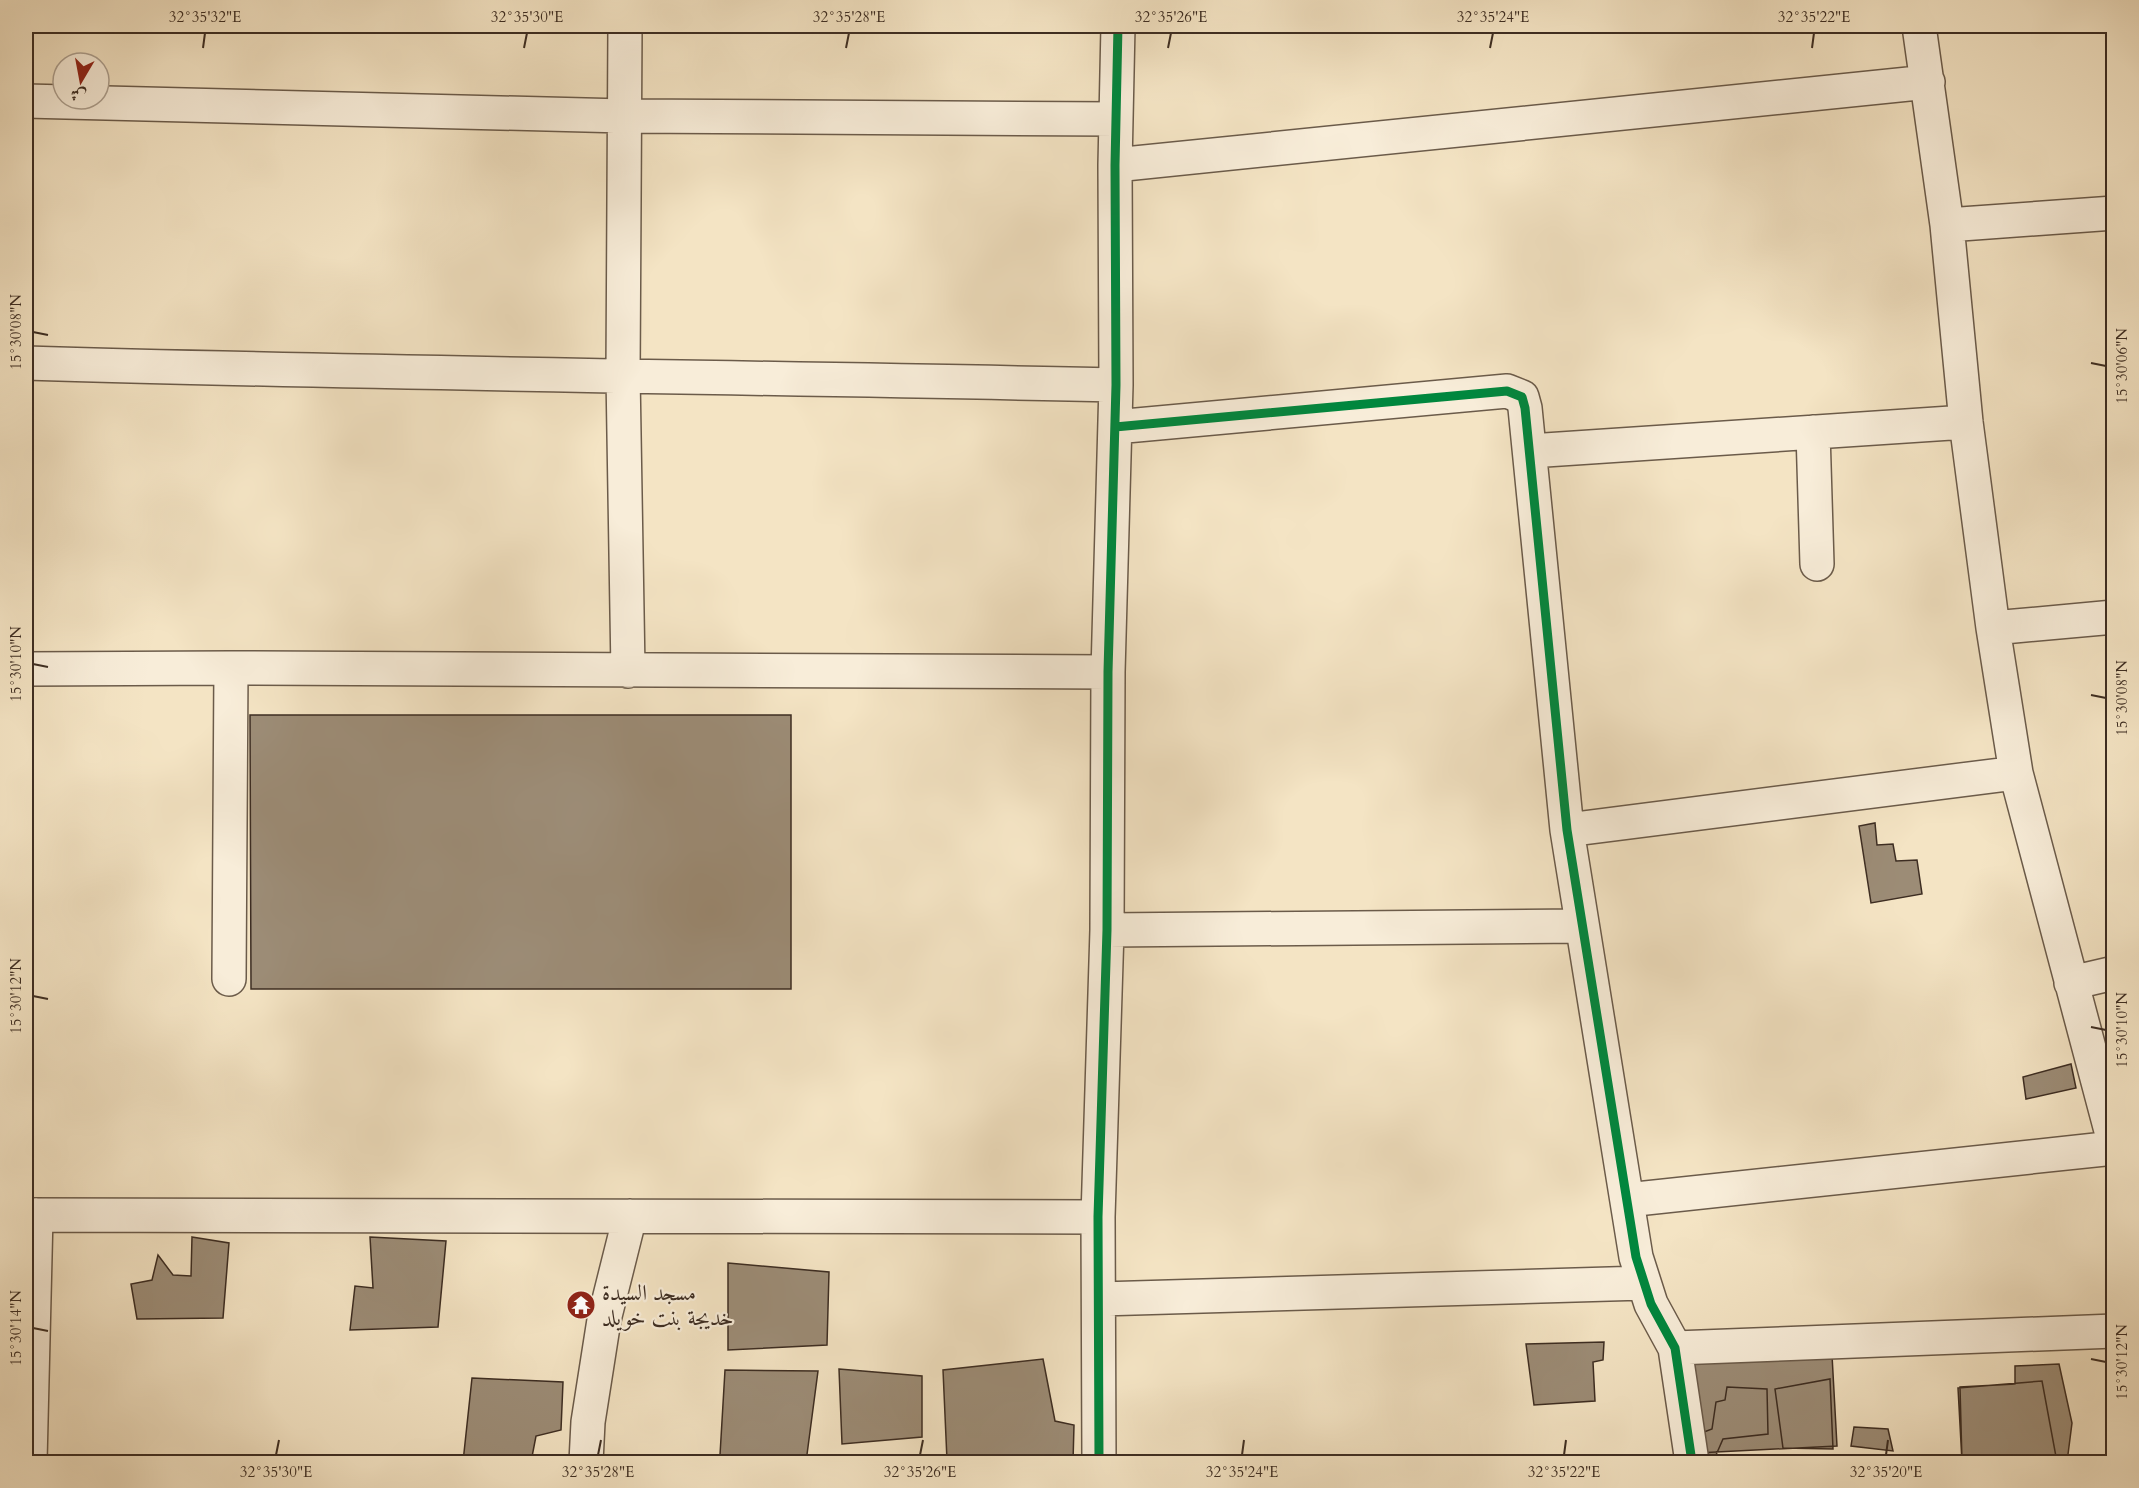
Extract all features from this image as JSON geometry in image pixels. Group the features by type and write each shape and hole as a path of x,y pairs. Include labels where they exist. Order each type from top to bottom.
{"street":[{"path":"626,26 624,375 628,671"},
{"path":"1099,1462 1098,1217 1107,930 1108,672 1116,385 1115,165 1118,26"},
{"path":"1919,26 1947,225 1966,422 1993,628 2016,773 2114,1142"},
{"path":"1115,165 1928,82"},
{"path":"26,101 624,116 1116,119"},
{"path":"1947,225 2114,213"},
{"path":"26,363 293,371 1116,385"},
{"path":"1115,428 1507,391 1522,397 1526,408 1567,830 1582,926 1632,1239 1652,1304 1675,1348 1692,1462"},
{"path":"1530,451 1966,422"},
{"path":"1813,432 1817,564"},
{"path":"1993,628 2114,617"},
{"path":"228,979 231,668"},
{"path":"26,669 1108,672"},
{"path":"1567,830 2016,773"},
{"path":"1107,930 1582,926"},
{"path":"2071,983 2114,973"},
{"path":"1627,1200 2114,1148"},
{"path":"30,1462 31,1215 1098,1217"},
{"path":"586,1462 588,1422 604,1320 630,1216"},
{"path":"1100,1299 1644,1283"},
{"path":"1675,1348 2114,1331"}],"building":[{"path":"250,715 791,715 791,989 251,989"},
{"path":"1875,823 1877,845 1893,844 1896,861 1917,860 1922,894 1871,903 1859,826"},
{"path":"2071,1064 2076,1088 2026,1099 2023,1077"},
{"path":"192,1237 229,1243 223,1318 137,1319 131,1284 152,1280 158,1255 173,1275 191,1276"},
{"path":"370,1237 446,1241 438,1327 350,1330 355,1286 373,1288"},
{"path":"728,1263 829,1272 827,1345 728,1350"},
{"path":"1604,1342 1603,1360 1593,1362 1595,1401 1534,1405 1526,1344"},
{"path":"1832,1355 1837,1446 1697,1453 1685,1356"},
{"path":"1043,1359 1055,1421 1074,1425 1073,1462 947,1460 943,1370"},
{"path":"2059,1364 2072,1423 2067,1462 1962,1462 1960,1387 2015,1384 2015,1366"},
{"path":"839,1369 922,1376 922,1437 842,1444"},
{"path":"725,1370 818,1371 806,1462 720,1455"},
{"path":"472,1378 563,1382 561,1430 536,1436 531,1462 463,1462"},
{"path":"1830,1379 1833,1449 1783,1448 1775,1389"},
{"path":"2042,1381 2057,1462 1962,1462 1958,1388"},
{"path":"1727,1387 1767,1389 1768,1434 1723,1439 1716,1455 1697,1454 1696,1435 1712,1429 1716,1402 1725,1400"},
{"path":"1854,1427 1888,1429 1893,1451 1851,1446"}],"cycle path":[{"path":"1099,1462 1098,1217 1107,930 1108,672 1116,385 1115,165 1118,26"},
{"path":"1115,427 1507,391 1522,397 1525,408 1567,830 1636,1257 1651,1304 1675,1348 1692,1462"}],"place":[{"name":"مسجد السيدة خديجة بنت خويلد","path":"581,1305"}]}
